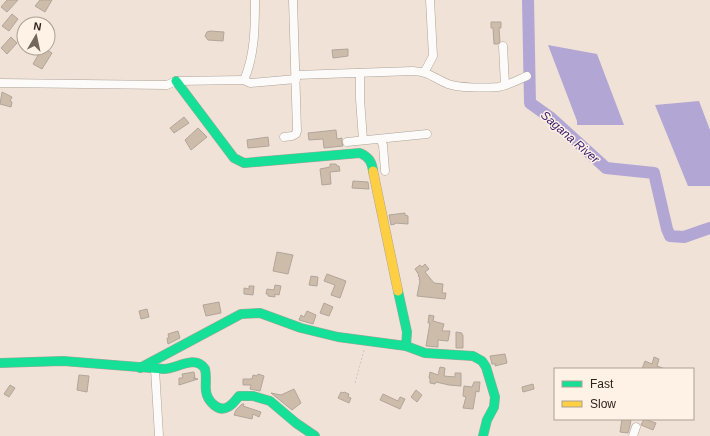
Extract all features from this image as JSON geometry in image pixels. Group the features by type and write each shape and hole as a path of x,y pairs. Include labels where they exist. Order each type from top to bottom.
{"street":[{"path":"244,80 251,55 255,0"},
{"path":"284,137 292,136 298,131 293,0"},
{"path":"425,71 433,56 430,0"},
{"path":"503,46 505,85"},
{"path":"0,83 167,85 176,81 244,80 250,84 296,77 360,72 425,71 448,84 455,86 498,87 527,76"},
{"path":"360,72 363,140"},
{"path":"176,81 234,158 244,164 360,153 364,154 370,160 392,268 407,332 406,346"},
{"path":"347,142 427,134"},
{"path":"380,139 383,145 385,170"},
{"path":"140,368 202,332 241,314 260,313 301,328 338,337 406,346 424,353 473,356 482,361 486,367 495,397 494,407 487,420 483,436"},
{"path":"0,363 64,361 155,369 169,369 188,363 199,363 206,372 206,391 211,402 215,406 220,409 228,408 239,396 260,398 270,401 296,423 315,436"},
{"path":"155,369 159,436"},
{"path":"633,436 636,427"}],"path":[{"path":"356,383 365,345 376,342"}],"shaded area":[{"path":"548,45 597,54 624,125 577,125 577,121"},
{"path":"699,101 710,130 710,186 688,186 655,105"}],"building":[{"path":"7,0 18,0 7,12 1,7"},
{"path":"40,0 52,0 45,12 35,6"},
{"path":"12,14 16,17 16,22 9,31 2,26"},
{"path":"491,22 501,22 501,28 499,28 500,42 498,44 494,44"},
{"path":"207,32 224,32 223,41 208,40 205,36"},
{"path":"11,37 16,42 16,44 7,54 1,48"},
{"path":"348,49 348,56 333,58 332,50"},
{"path":"38,56 50,56 42,69 33,64"},
{"path":"2,92 12,97 10,101 12,102 11,107 0,104"},
{"path":"184,117 189,123 174,133 170,128"},
{"path":"198,128 207,137 191,150 185,140"},
{"path":"336,130 337,139 342,138 343,146 324,148 323,139 309,140 308,133"},
{"path":"268,137 269,146 248,148 247,140"},
{"path":"330,164 336,164 339,166 340,171 330,172 331,184 322,185 320,169 330,167"},
{"path":"353,181 368,182 369,189 352,188"},
{"path":"405,213 405,215 408,216 408,224 395,223 391,225 389,215"},
{"path":"277,252 293,255 288,274 273,271"},
{"path":"425,264 429,269 425,272 434,283 443,284 442,293 446,293 445,299 417,296 420,278 415,269 420,265 422,267"},
{"path":"327,274 346,281 340,298 331,295 335,285 324,281"},
{"path":"311,276 318,277 317,286 309,285"},
{"path":"275,285 281,286 279,295 275,294 275,297 268,296 268,294 266,294 267,289 274,290"},
{"path":"249,286 254,286 253,295 244,294 244,288 249,289"},
{"path":"219,302 221,313 206,316 203,305"},
{"path":"324,303 333,307 329,316 320,313"},
{"path":"147,309 149,317 141,319 139,311"},
{"path":"307,311 316,315 313,324 299,320 301,315 304,317"},
{"path":"429,315 434,316 433,321 444,324 442,331 450,331 448,341 438,340 438,347 426,346 430,323 428,323"},
{"path":"178,331 180,338 168,344 168,334"},
{"path":"456,332 462,333 463,335 463,348 456,348"},
{"path":"505,354 507,363 495,366 496,364 492,364 490,356"},
{"path":"654,357 659,359 657,366 662,368 642,368 645,361 652,364"},
{"path":"440,367 445,368 444,376 455,377 455,373 461,373 461,386 436,382 435,384 430,383 430,372 438,375"},
{"path":"194,372 195,378 193,378 198,379 179,385 179,378 183,378 182,374"},
{"path":"258,374 264,376 260,391 250,389 251,385 243,385 243,379 252,379 253,375 257,376"},
{"path":"79,375 89,376 87,392 77,390"},
{"path":"474,382 480,382 479,392 476,391 473,409 463,408 466,397 463,396 464,386 472,387"},
{"path":"533,384 534,389 523,392 522,387"},
{"path":"10,385 15,388 9,397 4,394"},
{"path":"294,389 301,403 292,410 271,393 281,395"},
{"path":"416,390 422,395 417,402 411,397"},
{"path":"341,392 349,394 348,397 351,398 349,403 338,398"},
{"path":"383,394 398,401 400,397 405,399 400,409 380,400"},
{"path":"244,404 243,406 261,412 259,417 253,414 252,419 234,415 236,410"},
{"path":"622,420 631,420 628,433 620,432"},
{"path":"644,420 656,423 653,430 641,425"}],"waterway":[{"name":"Sagana River","path":"528,0 530,103 551,118 606,168 654,173 670,236 684,237 710,228"}],"traffic: fast":[{"path":"176,81 234,158 244,163 360,153 370,160 373,171"},
{"path":"398,291 407,332 406,346"},
{"path":"140,368 241,314 260,313 301,328 338,337 406,346 425,353 473,356 482,361 486,367 495,397 494,407 487,420 483,436"},
{"path":"0,363 63,361 164,369 191,362 196,363 205,369 207,395 211,402 217,407 228,407 239,396 253,396 270,401 296,423 315,436"}],"traffic: slow":[{"path":"373,171 398,291"}]}
